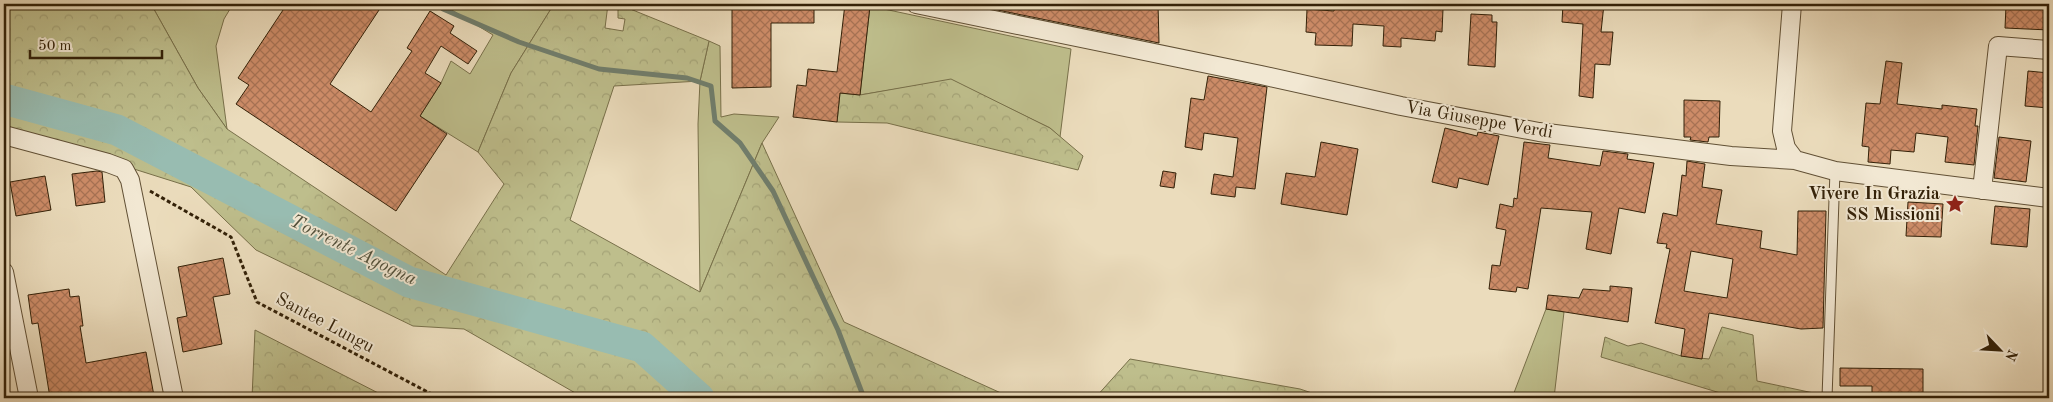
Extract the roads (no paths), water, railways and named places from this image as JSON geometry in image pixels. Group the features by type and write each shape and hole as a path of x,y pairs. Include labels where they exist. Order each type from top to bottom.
{"street":[{"name":"Via Giuseppe Verdi","path":"916,4 1261,75 1401,106 1539,132 1731,156 1795,160 1835,171 2049,198"},
{"path":"1792,4 1782,131 1786,148 1795,160"},
{"path":"1982,190 1998,46 2049,50"},
{"path":"4,135 108,163 124,170 130,180 174,398"},
{"path":"4,272 28,398"}],"lane":[{"path":"1827,398 1835,171"}],"waterway":[{"path":"443,9 519,42 599,69 687,78 711,86 715,121 740,143 773,191 838,330 864,398"},
{"name":"Torrente Agogna","path":"4,99 117,130 409,282 642,347 699,398"}],"place":[{"name":"Vivere In Grazia SS Missioni","path":"1955,204"}]}
